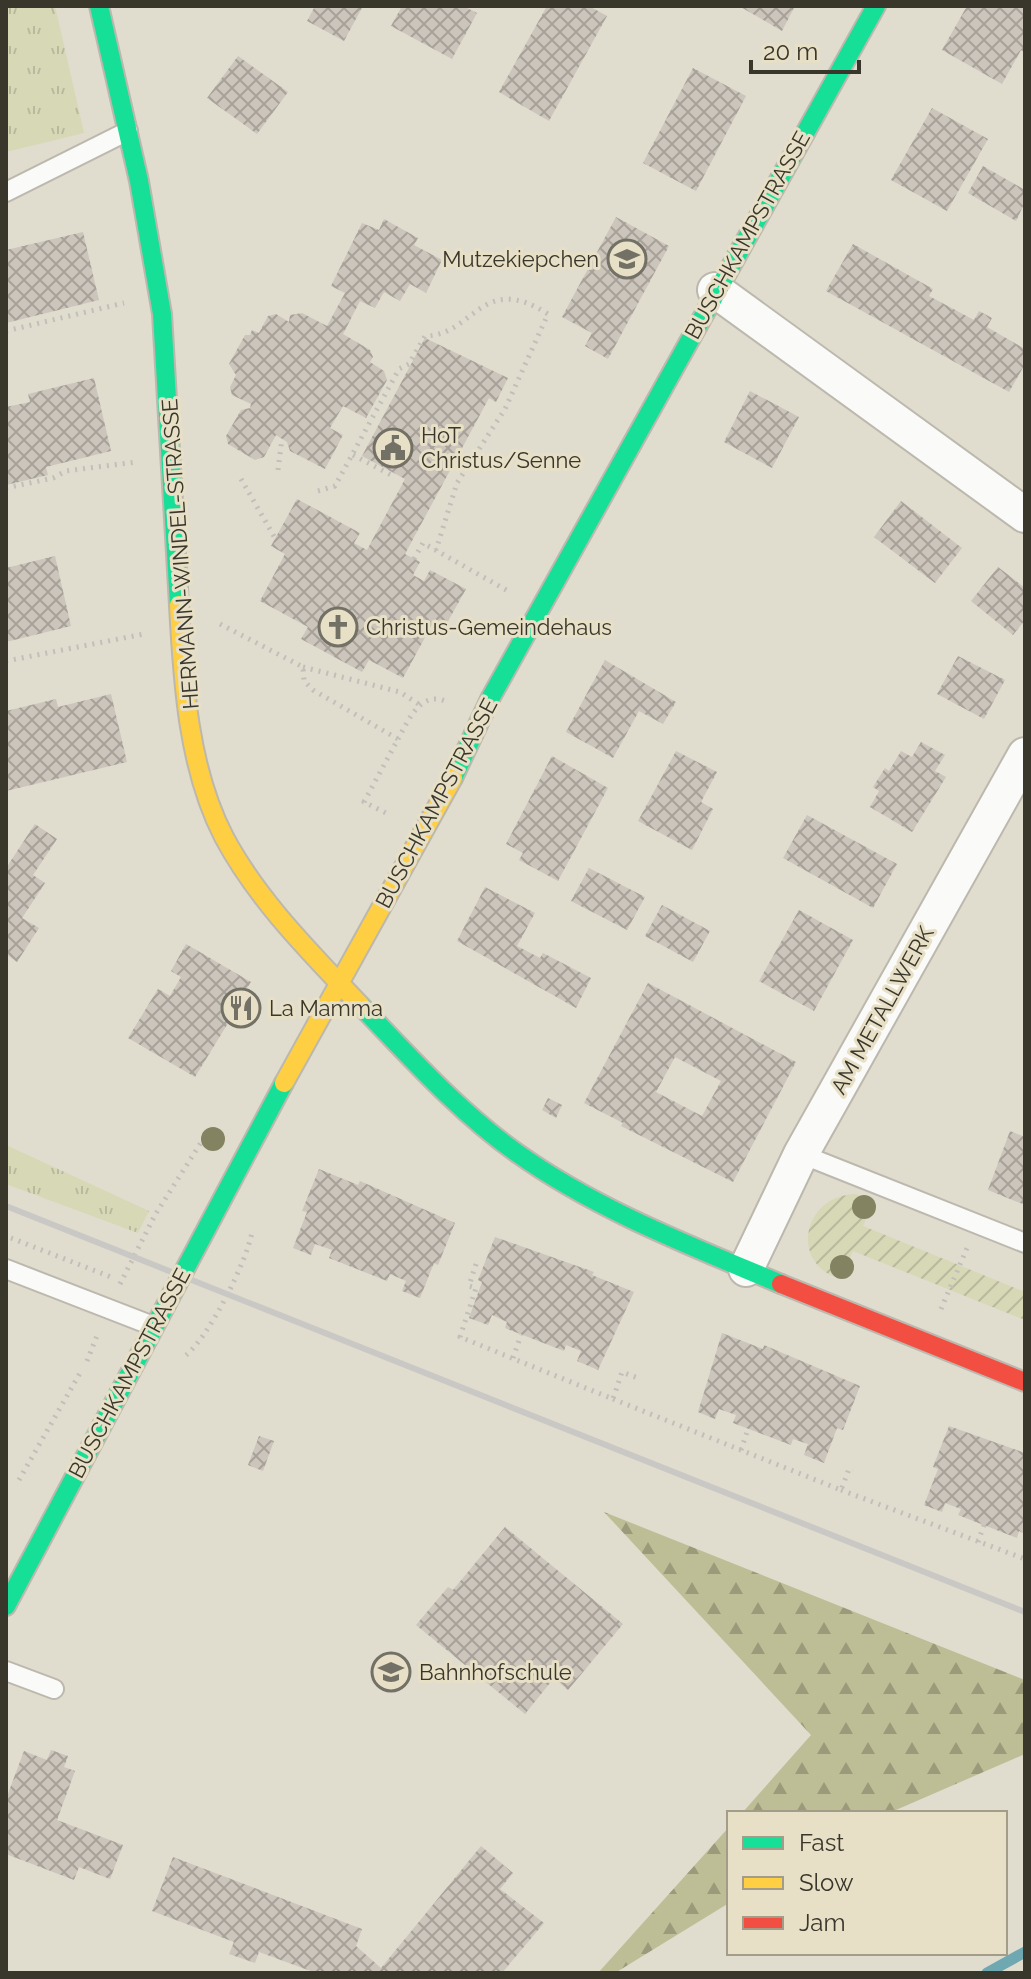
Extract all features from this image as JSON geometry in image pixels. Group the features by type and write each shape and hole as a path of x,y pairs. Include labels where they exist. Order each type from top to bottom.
{"street":[{"name":"HERMANN-WINDEL-STRASSE","path":"99,6 128,131 160,294 180,628 189,709 213,815 230,849 254,884 340,983"},
{"name":"BUSCHKAMPSTRASSE","path":"6,1606 153,1326 458,769 479,720 715,290 876,6"},
{"path":"715,290 1025,515"},
{"name":"AM METALLWERK","path":"746,1269 801,1154 1025,755"},
{"path":"340,983 414,1062 516,1153 583,1194 746,1269 1025,1382"}],"lane":[{"path":"6,192 128,131"},
{"path":"801,1154 1025,1243"},
{"path":"6,1269 153,1326"},
{"path":"6,1671 54,1689"}],"path":[{"path":"6,331 160,294"},
{"path":"318,491 335,486 399,369 409,364 425,336 439,335 486,302 526,300 548,314 512,396 457,483 436,550"},
{"path":"502,390 512,396"},
{"path":"278,470 282,438"},
{"path":"353,455 391,475 392,472"},
{"path":"6,488 53,478 66,471 172,457"},
{"path":"241,479 275,538"},
{"path":"414,559 423,543 540,609"},
{"path":"6,661 212,621 303,667 400,692 420,705"},
{"path":"303,667 304,681 313,690 398,739"},
{"path":"423,832 364,802 420,705 436,698 479,720"},
{"path":"19,1480 87,1362 108,1307 155,1215 214,1122"},
{"path":"179,1361 196,1347 249,1246 252,1227"},
{"path":"11,1238 121,1282"},
{"path":"476,1264 469,1286 476,1288 460,1337 841,1490 1025,1559"},
{"path":"950,1289 960,1265"},
{"path":"513,1358 521,1335"},
{"path":"613,1399 622,1372 638,1378"},
{"path":"741,1450 748,1429"},
{"path":"841,1490 849,1469 853,1470"},
{"path":"978,1542 984,1525"}],"green space":[{"path":"6,6 55,6 84,133 6,152"},
{"path":"6,1145 149,1211 138,1233 6,1184"},
{"path":"855,1194 874,1199 863,1226 1025,1292 1025,1320 853,1251 841,1279 824,1271 814,1260 809,1246 809,1232 814,1218 823,1206 837,1198"},
{"path":"604,1512 1025,1680 1025,1754 894,1811 744,1811 811,1735"},
{"path":"727,1829 727,1904 615,1973 598,1973"}],"building":[{"path":"315,6 363,6 344,41 307,21"},
{"path":"402,6 463,6 477,13 452,59 391,26"},
{"path":"547,6 589,6 607,16 549,121 499,92"},
{"path":"739,6 795,6 782,31"},
{"path":"967,6 1025,6 1025,53 1021,50 1002,84 942,50"},
{"path":"238,56 288,92 257,134 207,98"},
{"path":"693,68 746,96 696,191 643,163"},
{"path":"932,108 988,139 947,211 891,180"},
{"path":"983,166 1025,190 1025,202 1016,221 968,193"},
{"path":"616,217 669,246 608,359 585,346 592,333 562,317"},
{"path":"384,219 418,238 414,245 442,260 426,293 410,284 400,301 384,292 375,308 360,301 343,334 370,350 373,357 370,362 384,371 387,380 366,418 343,406 330,428 343,435 325,469 290,451 287,442 276,435 264,457 255,460 228,444 226,436 241,410 250,408 251,404 232,395 230,387 236,375 229,364 245,335 250,335 252,330 259,333 268,316 276,314 289,322 290,315 302,313 327,326 345,293 331,286 362,223 379,230"},
{"path":"83,232 99,300 6,323 6,250"},
{"path":"853,244 933,289 929,296 974,320 979,311 992,318 987,327 1025,349 1025,364 1009,392 826,291"},
{"path":"425,338 508,378 496,402 489,398 405,554 420,562 413,575 424,581 430,570 466,589 446,625 435,619 403,678 369,660 362,672 301,639 308,627 260,601 285,554 271,546 297,499 360,533 354,543 367,550 405,479 362,456"},
{"path":"94,378 111,451 46,467 48,475 6,485 6,407 30,402 28,394"},
{"path":"750,391 799,417 772,468 724,442"},
{"path":"901,501 962,548 935,583 874,537"},
{"path":"55,556 71,626 6,642 6,568"},
{"path":"998,567 1025,588 1025,620 1013,635 971,601"},
{"path":"958,656 1005,680 984,719 937,694"},
{"path":"605,660 676,702 663,724 639,711 613,758 566,732"},
{"path":"111,694 127,762 6,791 6,711 56,699 58,707"},
{"path":"921,742 945,755 935,771 946,777 912,832 870,807 879,791 873,787 885,768 889,771 901,751 912,757"},
{"path":"676,751 717,772 701,802 713,809 692,850 638,821"},
{"path":"552,756 608,788 558,881 519,860 523,853 506,844"},
{"path":"807,815 897,864 873,908 783,858"},
{"path":"35,824 57,839 33,875 45,883 22,918 39,928 17,962 6,954 6,868"},
{"path":"589,868 645,897 627,930 571,901"},
{"path":"485,887 535,913 517,946 540,958 543,953 591,978 576,1008 457,941"},
{"path":"662,905 710,931 693,962 645,936"},
{"path":"799,910 853,940 814,1011 759,981"},
{"path":"186,944 251,982 245,991 254,996 238,1025 230,1020 195,1077 128,1038 158,989 170,996 181,977 171,971"},
{"path":"648,983 796,1062 733,1182 621,1126 623,1123 584,1103","holes":["675,1057 721,1081 702,1116 656,1092"]},
{"path":"548,1098 562,1105 556,1118 542,1110"},
{"path":"1010,1131 1025,1137 1025,1205 988,1190"},
{"path":"319,1169 358,1185 360,1181 455,1223 420,1298 402,1291 406,1281 390,1274 387,1281 329,1258 332,1250 315,1244 311,1255 293,1248 307,1212 302,1211"},
{"path":"495,1237 594,1272 592,1275 634,1292 598,1370 577,1361 581,1351 566,1345 564,1351 505,1328 507,1322 492,1315 488,1325 469,1318 482,1282 478,1280"},
{"path":"722,1333 763,1349 764,1345 860,1386 843,1430 837,1428 824,1463 804,1455 808,1444 793,1439 791,1445 733,1423 736,1415 719,1409 715,1419 698,1412"},
{"path":"949,1426 1025,1453 1025,1534 1019,1531 1017,1538 958,1515 961,1509 945,1503 942,1512 924,1505 938,1469 933,1467"},
{"path":"259,1436 274,1441 263,1471 248,1465"},
{"path":"505,1527 623,1624 568,1690 554,1678 525,1714 416,1625 448,1587 453,1590"},
{"path":"51,1750 68,1756 64,1767 75,1771 57,1820 123,1845 110,1879 79,1867 74,1880 6,1854 6,1799 24,1751 47,1760"},
{"path":"481,1846 513,1873 500,1889 544,1923 502,1973 316,1973 259,1952 255,1963 229,1954 234,1942 152,1911 173,1857 362,1929 356,1946 381,1968"}],"waterway":[{"path":"987,1973 1025,1952"}],"railway":[{"path":"6,1206 1025,1612"}],"traffic: fast":[{"path":"99,6 139,181 162,314 179,605"},
{"path":"453,778 491,697 876,6"},
{"path":"361,1006 436,1084 517,1153 579,1192 645,1226 781,1284"},
{"path":"6,1606 284,1083"}],"traffic: slow":[{"path":"179,605 195,753 202,782 224,837 269,905 361,1006"},
{"path":"284,1083 453,778"}],"traffic: jam":[{"path":"781,1284 1025,1382"}],"place":[{"name":"Mutzekiepchen","path":"627,259"},
{"name":"HoT Christus/Senne","path":"393,448"},
{"name":"Christus-Gemeindehaus","path":"338,627"},
{"name":"La Mamma","path":"241,1008"},
{"name":"Bahnhofschule","path":"391,1672"}]}
